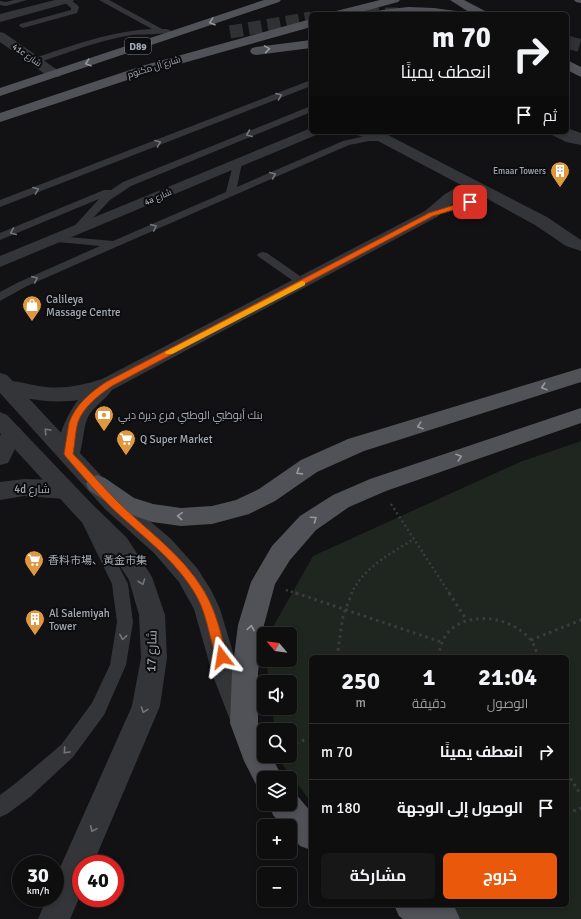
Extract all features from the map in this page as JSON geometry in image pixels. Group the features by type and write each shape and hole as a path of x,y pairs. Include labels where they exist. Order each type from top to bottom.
{"main road":[{"path":"239,13 266,0"},
{"name":"D89","path":"0,92 275,0"},
{"path":"348,12 394,0"},
{"path":"456,0 477,12"},
{"path":"397,12 434,12"},
{"name":"شارع آل مكتوم","path":"0,120 150,68 309,24"},
{"path":"271,34 309,30"},
{"path":"0,103 158,50 200,39"},
{"path":"0,120 42,112 200,63 246,52 309,44"},
{"path":"569,65 581,72"},
{"path":"97,484 126,504 152,513 181,517 212,515 241,508 267,496 309,466 356,445 581,375"},
{"path":"264,771 258,761 244,723 245,672 251,625 263,582 281,553 308,524 341,501 378,485 581,415"},
{"path":"290,811 309,833"},
{"path":"414,907 426,914 444,919"}],"street":[{"path":"0,18 66,0"},
{"name":"41c شارع","path":"2,40 54,74"},
{"name":"4a شارع","path":"1,262 309,133"},
{"path":"569,134 581,140"},
{"path":"379,135 541,221 572,242 581,246"},
{"path":"3,384 26,392 46,396 67,395 89,391 109,384 303,283 431,214 451,197 473,185"},
{"path":"431,214 464,205 489,193"},
{"path":"541,221 581,236"},
{"path":"3,384 132,522 172,556 188,574 201,595 212,618 225,670 244,723"},
{"path":"69,454 74,422 82,408 94,395 109,384"},
{"path":"0,457 6,427"},
{"name":"شارع 17","path":"6,427 119,545 140,577 152,615 154,658 146,706 54,919"},
{"name":"4d شارع","path":"0,491 39,487 74,499"}],"lane":[{"path":"0,3 6,4 23,0"},
{"path":"23,26 74,11 75,7 66,0"},
{"path":"105,0 154,28 167,31"},
{"path":"35,61 122,34 141,31 186,31"},
{"path":"0,204 309,84"},
{"path":"0,237 309,110"},
{"path":"554,134 568,140 581,140"},
{"path":"0,297 24,284 346,143 379,135"},
{"path":"230,193 237,163"},
{"path":"74,232 106,198 127,184"},
{"path":"57,239 114,244"},
{"path":"263,255 303,283"},
{"path":"0,807 24,790 67,751 98,709 118,665 125,622 120,584 74,499"}],"path":[{"path":"378,485 466,619"},
{"path":"337,655 338,635 344,610 353,591 365,574 380,560 414,539"},
{"path":"263,582 441,642"},
{"path":"439,655 441,642 451,628 466,619 481,617 496,618 510,624 531,640 537,655"},
{"path":"531,640 581,620"},
{"path":"297,743 309,738"},
{"path":"569,776 581,795"},
{"path":"569,812 581,808"}],"shaded area":[{"path":"581,441 581,919 456,919 433,907 569,907 569,655 309,655 309,799 297,784 297,771 287,771 281,763 297,763 297,723 274,723 273,715 297,715 297,675 268,675 267,667 297,667 297,627 273,627 313,556 520,462"}],"tunnel":[{"path":"230,32 309,18"},
{"path":"569,43 581,46"}],"slow traffic":[{"path":"169,352 302,283"}],"place":[{"name":"Emaar Towers","path":"560,188"},
{"name":"Calileya Massage Centre","path":"32,322"},
{"name":"بنك أبوظبي الوطني فرع ديرة دبي","path":"104,432"},
{"name":"Q Super Market","path":"126,456"},
{"name":"香料市場、黃金市集","path":"34,577"},
{"name":"Al Salemiyah Tower","path":"35,636"}],"route":[{"path":"222,657 212,618 201,595 188,574 172,556 154,539 132,522 113,503 69,454 70,438 74,422 82,408 94,395 109,384 303,283 431,214 470,202"}]}
